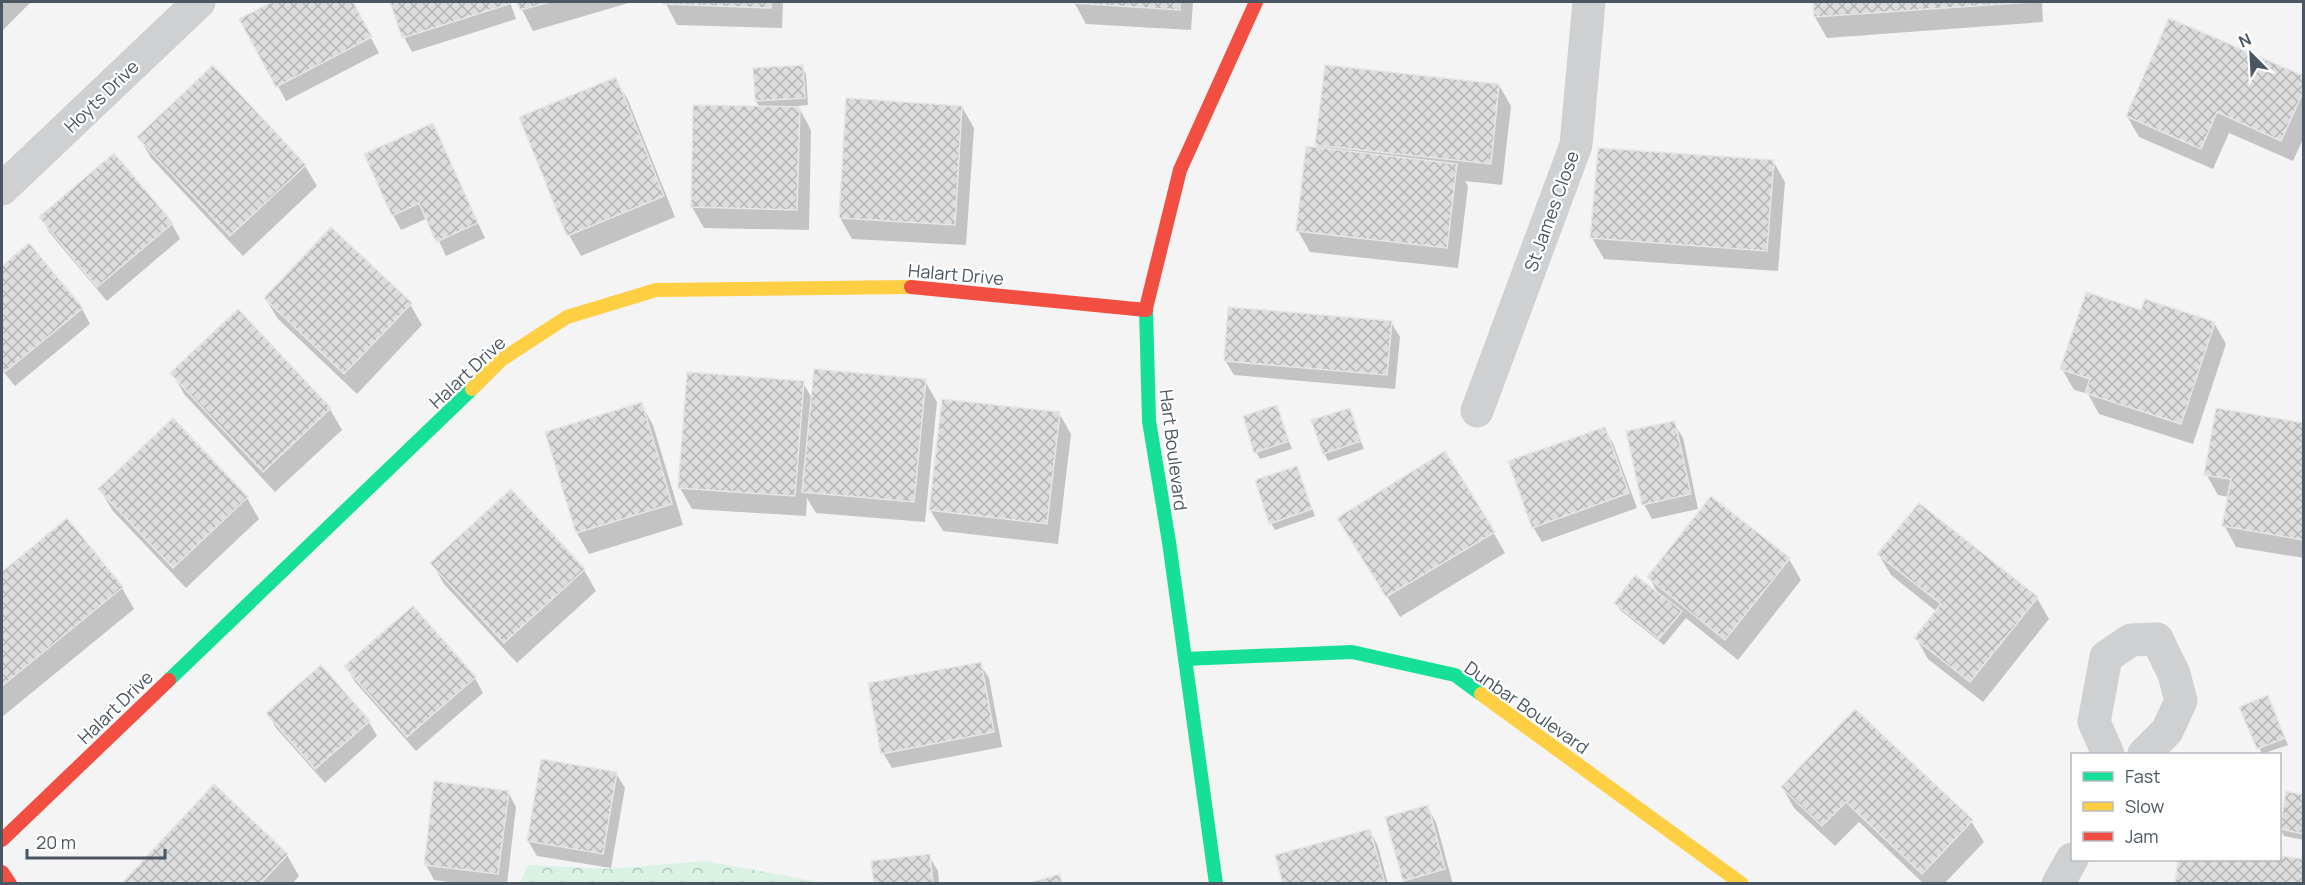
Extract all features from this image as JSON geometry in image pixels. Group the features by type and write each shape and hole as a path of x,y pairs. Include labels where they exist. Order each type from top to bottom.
{"street":[{"name":"Hoyts Drive","path":"2,189 199,2"},
{"name":"Hart Boulevard","path":"1216,884 1149,421 1146,310 1180,170 1256,2"},
{"name":"St James Close","path":"1477,411 1576,145 1589,2"},
{"name":"Halart Drive","path":"2,840 501,360 567,317 656,290 871,287 918,287 1146,310"},
{"path":"2108,753 2094,722 2106,657 2131,640 2157,639 2174,674 2181,701 2167,731 2145,753"},
{"name":"Dunbar Boulevard","path":"1185,659 1352,651 1455,675 1733,880"},
{"path":"2058,884 2072,861"},
{"path":"2,872 10,884"}],"green space":[{"path":"705,861 825,883 520,883 528,865 610,869"}],"building":[{"path":"272,2 353,2 372,37 276,87 239,19"},
{"path":"390,2 508,2 509,4 402,38"},
{"path":"517,2 550,2 520,10"},
{"path":"663,2 771,2 771,8 663,4"},
{"path":"1180,2 1180,10 1073,3"},
{"path":"1813,2 2032,2 1814,17"},
{"path":"2169,18 2304,76 2304,90 2281,141 2217,112 2201,149 2126,116"},
{"path":"213,65 306,165 230,236 137,137"},
{"path":"803,65 805,98 755,101 753,68"},
{"path":"1325,65 1499,84 1491,164 1315,145"},
{"path":"616,77 664,196 567,236 519,117"},
{"path":"846,98 962,106 955,225 839,218"},
{"path":"693,105 800,107 797,210 691,207"},
{"path":"433,123 478,223 436,242 419,203 392,216 364,154"},
{"path":"1306,146 1457,164 1447,248 1296,231"},
{"path":"1598,148 1774,160 1767,251 1590,238"},
{"path":"114,153 173,223 97,287 39,217"},
{"path":"331,227 412,303 344,374 264,298"},
{"path":"29,243 83,308 5,372 2,368 2,266"},
{"path":"2086,292 2141,310 2145,299 2215,322 2181,424 2085,393 2090,379 2060,369"},
{"path":"1228,307 1392,321 1387,375 1224,361"},
{"path":"238,309 331,408 263,472 170,373"},
{"path":"814,369 926,379 914,502 802,492"},
{"path":"687,372 804,381 795,496 678,488"},
{"path":"942,399 1060,412 1047,524 929,510"},
{"path":"642,402 672,504 576,533 545,432"},
{"path":"1277,405 1289,441 1254,453 1243,416"},
{"path":"1350,408 1361,441 1323,454 1311,420"},
{"path":"2216,408 2304,423 2304,540 2222,526 2231,479 2204,475"},
{"path":"173,418 248,497 173,568 98,489"},
{"path":"1675,421 1691,494 1642,505 1626,431"},
{"path":"1605,427 1629,493 1532,528 1508,461"},
{"path":"1445,451 1495,532 1386,597 1337,518"},
{"path":"1297,466 1312,509 1269,524 1255,480"},
{"path":"511,489 585,569 504,643 430,563"},
{"path":"1711,496 1790,558 1725,640 1647,577"},
{"path":"1919,503 2038,597 1970,682 1914,638 1941,604 1877,554"},
{"path":"67,518 123,587 2,686 2,572"},
{"path":"1635,575 1682,611 1659,639 1614,603"},
{"path":"413,606 476,677 407,737 344,666"},
{"path":"981,662 994,732 881,754 868,683"},
{"path":"321,665 370,721 315,769 266,713"},
{"path":"2268,695 2285,738 2257,749 2239,707"},
{"path":"1855,709 1973,820 1922,874 1846,802 1822,826 1781,787"},
{"path":"541,759 617,772 603,854 527,841"},
{"path":"434,781 509,791 498,874 424,865"},
{"path":"214,784 288,854 260,884 126,884 124,881"},
{"path":"2286,791 2304,795 2304,834 2281,829"},
{"path":"1428,805 1445,869 1403,881 1385,817"},
{"path":"1370,829 1385,884 1283,884 1275,855"},
{"path":"930,854 933,884 874,884 871,861"},
{"path":"2281,856 2304,859 2304,884 2175,884 2178,861 2281,861"},
{"path":"1060,874 1062,884 1026,884"}],"traffic: fast":[{"path":"1146,308 1149,421 1169,542 1216,884"},
{"path":"169,680 472,389"},
{"path":"1185,659 1352,652 1455,675 1481,694"}],"traffic: slow":[{"path":"472,389 501,360 567,317 656,290 911,287"},
{"path":"1481,694 1742,884"}],"traffic: jam":[{"path":"1146,308 1180,170 1256,2"},
{"path":"911,287 1146,310"},
{"path":"2,840 169,680"},
{"path":"2,872 10,884"}]}
